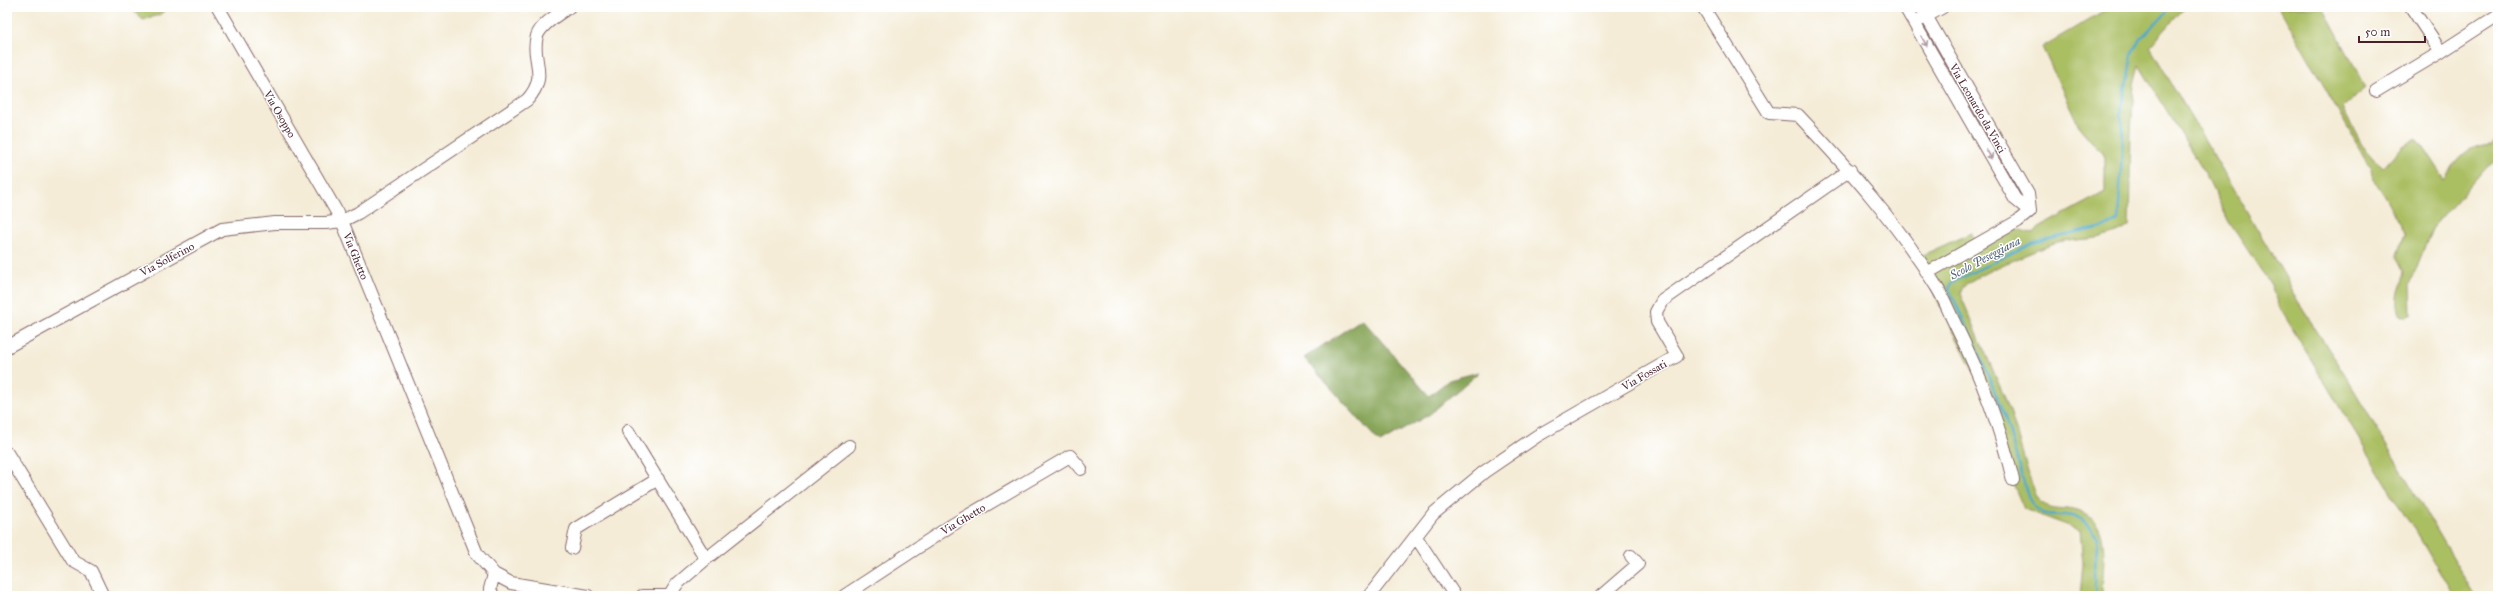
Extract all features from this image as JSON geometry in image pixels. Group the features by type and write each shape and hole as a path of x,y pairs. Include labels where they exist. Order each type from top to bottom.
{"street":[{"name":"Via Osoppo","path":"218,7 342,221"},
{"name":"Via Ghetto","path":"569,7 542,28 537,36 539,66 537,89 528,100 364,209 342,221 477,554 494,574 511,583 588,596"},
{"path":"1703,7 1769,113 1798,115 1850,170 1896,228 1936,286 1975,364 2003,437 2013,480"},
{"path":"1904,7 2015,199 2030,211 2018,221 1927,273"},
{"path":"1914,24 1924,12 1943,7"},
{"path":"2411,7 2441,52"},
{"name":"Via Leonardo da Vinci","path":"1924,12 2028,194 2030,211"},
{"path":"2376,91 2441,52 2498,15"},
{"name":"Via Fossati","path":"1370,596 1433,514 1484,472 1538,436 1677,356 1657,322 1656,312 1662,301 1850,170"},
{"name":"Via Solferino","path":"7,347 222,229 275,222 306,224 342,221"},
{"path":"628,431 706,559"},
{"path":"642,596 670,596 677,584 706,559 849,446"},
{"path":"7,453 73,561 91,570 103,596"},
{"name":"Via Ghetto","path":"844,596 952,525 1070,456 1081,469"},
{"path":"572,548 576,529 658,479"},
{"path":"1416,537 1455,596"},
{"path":"1601,596 1638,564 1631,556"},
{"path":"493,596 490,589 494,574"}],"green space":[{"path":"129,7 170,7 159,15 143,20"},
{"path":"2110,7 2185,7 2150,47 2286,278 2296,299 2341,368 2476,596 2454,596 2415,529 2407,519 2278,305 2271,285 2229,222 2206,175 2139,65 2134,84 2131,131 2129,226 2112,235 2058,243 2024,255 1971,281 1963,287 1960,294 2010,410 2035,496 2038,500 2049,507 2083,513 2093,520 2100,530 2104,555 2102,596 2080,596 2083,564 2080,530 2024,509 2007,470 1995,413 1916,258 1971,233 1981,249 2017,229 2034,234 2040,227 2105,192 2105,157 2080,128 2042,47"},
{"path":"2279,7 2323,7 2366,88 2342,108 2362,145 2383,168 2403,146 2417,138 2444,179 2459,159 2469,150 2483,145 2493,144 2498,137 2498,158 2487,166 2432,229 2410,284 2411,315 2401,317 2398,305 2398,294 2405,272 2397,255 2405,234 2372,175 2371,169"},
{"path":"1362,319 1429,396 1449,380 1479,372 1430,414 1380,443 1304,358"}],"waterway":[{"name":"Scolo Peseggiana","path":"2096,596 2094,576 2098,538 2088,525 2081,519 2073,516 2046,514 2034,506 2028,497 2005,417 1982,360 1949,289 1951,283 2032,243 2111,225 2118,221 2123,134 2120,117 2132,55 2141,38 2171,7"}]}
